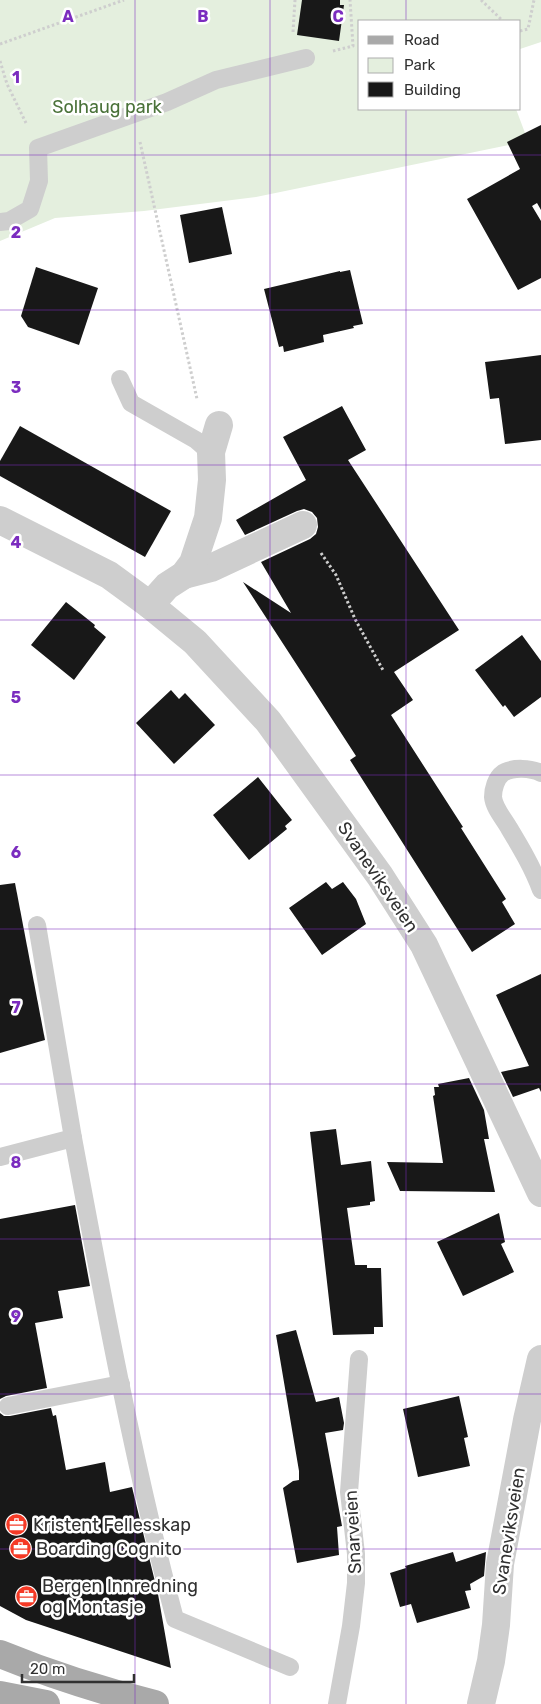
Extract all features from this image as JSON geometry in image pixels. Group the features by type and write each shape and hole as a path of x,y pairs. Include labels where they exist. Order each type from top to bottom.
{"main road":[{"path":"0,1654 41,1671 103,1691 155,1704"},
{"path":"0,1695 46,1704"}],"street":[{"path":"184,575 194,563 208,518 212,480 211,452 220,424"},
{"name":"Svaneviksveien","path":"0,520 109,575 150,605 195,642 268,721 380,876 424,945 541,1193"},
{"path":"150,605 167,586 184,575 219,564 302,525"},
{"name":"Svaneviksveien","path":"481,1704 492,1661 500,1564 527,1420 541,1359"}],"lane":[{"path":"0,222 10,221 30,209 39,180 38,148 168,102 216,80 306,58"},
{"path":"120,379 131,403 196,440 204,447 212,464"},
{"path":"541,772 536,770 507,770 500,776 494,787 493,798 530,864 541,890"},
{"path":"37,925 73,1138 121,1384 157,1553 175,1619 290,1667"},
{"path":"0,1157 73,1138"},
{"name":"Snarveien","path":"337,1704 351,1626 356,1583 356,1554 350,1492 359,1359"},
{"path":"8,1406 121,1384"}],"path":[{"path":"0,44 124,0"},
{"path":"350,0 353,46"},
{"path":"482,0 502,20"},
{"path":"521,31 528,29 534,0"},
{"path":"0,62 7,84 38,148"},
{"path":"134,114 199,406"},
{"path":"302,525 336,575 355,619 384,672"}],"green space":[{"name":"Solhaug park","path":"0,0 541,0 541,42 521,49 521,20 358,20 358,110 516,110 528,141 256,197 144,211 55,218 0,241"}],"building":[{"path":"302,0 340,0 340,5 344,5 339,41 297,35"},
{"path":"541,125 541,210 537,203 532,206 541,221 541,278 518,290 467,199 520,169 507,142"},
{"path":"222,207 232,254 189,263 180,215"},
{"path":"36,267 98,288 79,345 28,327 21,316"},
{"path":"350,270 363,324 323,335 324,342 284,352 283,346 279,347 264,289"},
{"path":"541,355 541,440 505,444 499,398 490,399 485,362"},
{"path":"342,406 366,450 348,460 459,630 394,672 413,700 391,715 463,827 461,828 506,899 502,902 515,924 472,952 350,760 356,756 243,582 291,613 261,562 310,539 316,534 318,527 317,518 312,512 304,509 245,535 236,520 306,480 283,437"},
{"path":"20,426 171,511 145,557 0,476 0,461"},
{"path":"66,602 95,625 94,627 106,637 74,680 31,645"},
{"path":"522,635 541,661 541,697 514,717 505,705 503,707 475,670"},
{"path":"171,690 179,699 185,693 215,725 174,764 136,723"},
{"path":"258,777 292,820 285,826 287,829 249,860 213,815"},
{"path":"326,882 332,889 343,882 356,899 366,924 322,955 289,908"},
{"path":"15,883 45,1040 0,1053 0,885"},
{"path":"541,974 541,1092 539,1088 513,1097 501,1072 529,1066 496,995"},
{"path":"469,1078 484,1110 489,1139 484,1139 495,1192 400,1191 387,1162 443,1163 433,1096 435,1095 434,1087 439,1087 438,1084"},
{"path":"336,1129 341,1165 371,1161 375,1201 370,1202 370,1205 347,1208 355,1265 367,1265 367,1268 381,1268 383,1327 374,1327 374,1334 333,1335 310,1132"},
{"path":"75,1205 90,1286 58,1291 63,1318 35,1323 47,1388 6,1396 0,1399 0,1219"},
{"path":"499,1213 505,1242 501,1244 514,1272 463,1296 437,1242"},
{"path":"296,1330 316,1402 339,1397 344,1423 343,1430 325,1433 342,1526 337,1527 339,1555 297,1563 283,1488 293,1481 299,1480 299,1471 276,1335"},
{"path":"459,1396 468,1437 464,1438 470,1466 418,1477 403,1409"},
{"path":"51,1408 53,1416 56,1415 66,1470 105,1462 110,1492 132,1487 158,1594 171,1668 26,1620 0,1606 0,1413 4,1416 10,1416"},
{"path":"453,1552 456,1562 486,1552 484,1576 470,1584 471,1590 465,1591 470,1608 417,1623 411,1604 400,1607 390,1573 406,1568 405,1566"}],"place":[{"name":"Kristent Fellesskap","path":"17,1525"},
{"name":"Boarding Cognito","path":"20,1549"},
{"name":"Bergen Innredning og Montasje","path":"26,1596"}]}
